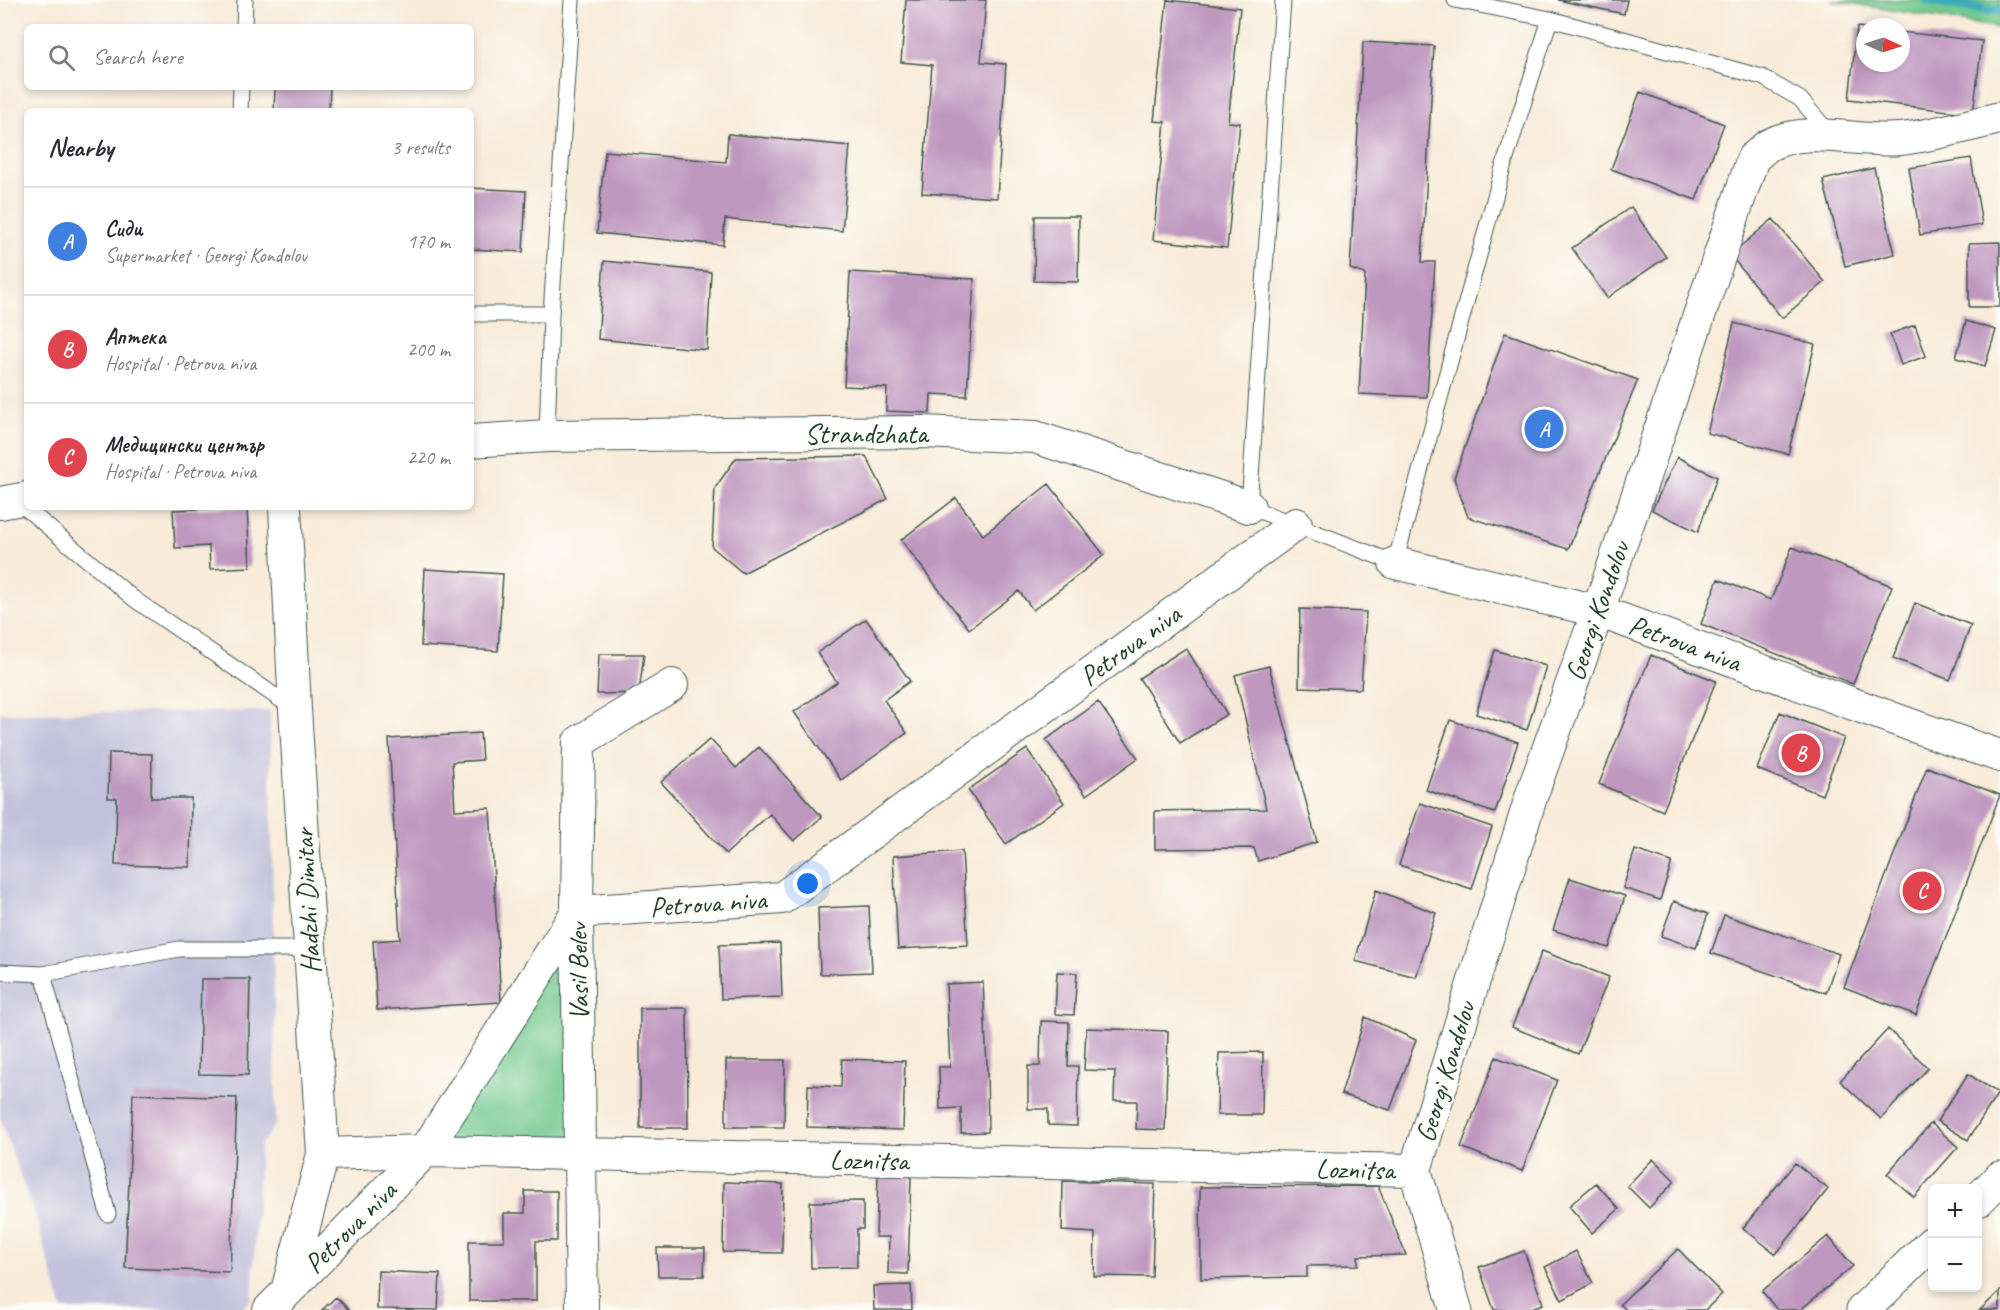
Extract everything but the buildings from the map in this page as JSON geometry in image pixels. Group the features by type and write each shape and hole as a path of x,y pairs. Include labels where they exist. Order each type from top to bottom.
{"street":[{"name":"Georgi Kondolov","path":"1456,1310 1415,1170 1532,794 1598,611 1753,159 1769,144 1789,137 1900,139 2000,118"},
{"name":"Strandzhata","path":"474,441 547,436 923,432 1035,437 1249,507"},
{"name":"Hadzhi Dimitar","path":"278,1301 323,1154 309,949 285,510"},
{"name":"Petrova niva","path":"278,1301 425,1151 577,912 782,898 1296,524"},
{"name":"Petrova niva","path":"1395,563 1598,611 1911,726 2000,756"},
{"name":"Vasil Belev","path":"582,1310 577,912 579,742 672,685"},
{"name":"Loznitsa","path":"323,1154 425,1151 1415,1170"},
{"path":"1982,1195 2000,1178"},
{"path":"1863,1310 1928,1247"}],"lane":[{"path":"244,24 245,0"},
{"path":"547,436 551,314 572,0"},
{"path":"1249,507 1283,0"},
{"path":"1455,0 1550,19 1762,77 1800,99 1832,136"},
{"path":"1395,563 1502,171 1550,19"},
{"path":"240,108 241,90"},
{"path":"474,314 551,314"},
{"name":"Petrova niva","path":"1249,507 1395,563"},
{"path":"26,510 134,600 295,710"},
{"path":"0,972 43,974 179,949 309,949"},
{"path":"43,974 108,1214"}],"shaded area":[{"path":"270,711 276,1124 260,1145 252,1298 241,1310 63,1310 35,1215 0,1119 0,713"}],"green space":[{"path":"1830,0 2000,0 2000,28"},
{"path":"577,912 580,1155 425,1151"}],"waterway":[{"path":"1928,0 2000,10"}],"place":[{"name":"Сиди","path":"1544,429"},
{"name":"Аптека","path":"1801,753"},
{"name":"Медицински център","path":"1922,891"}]}
